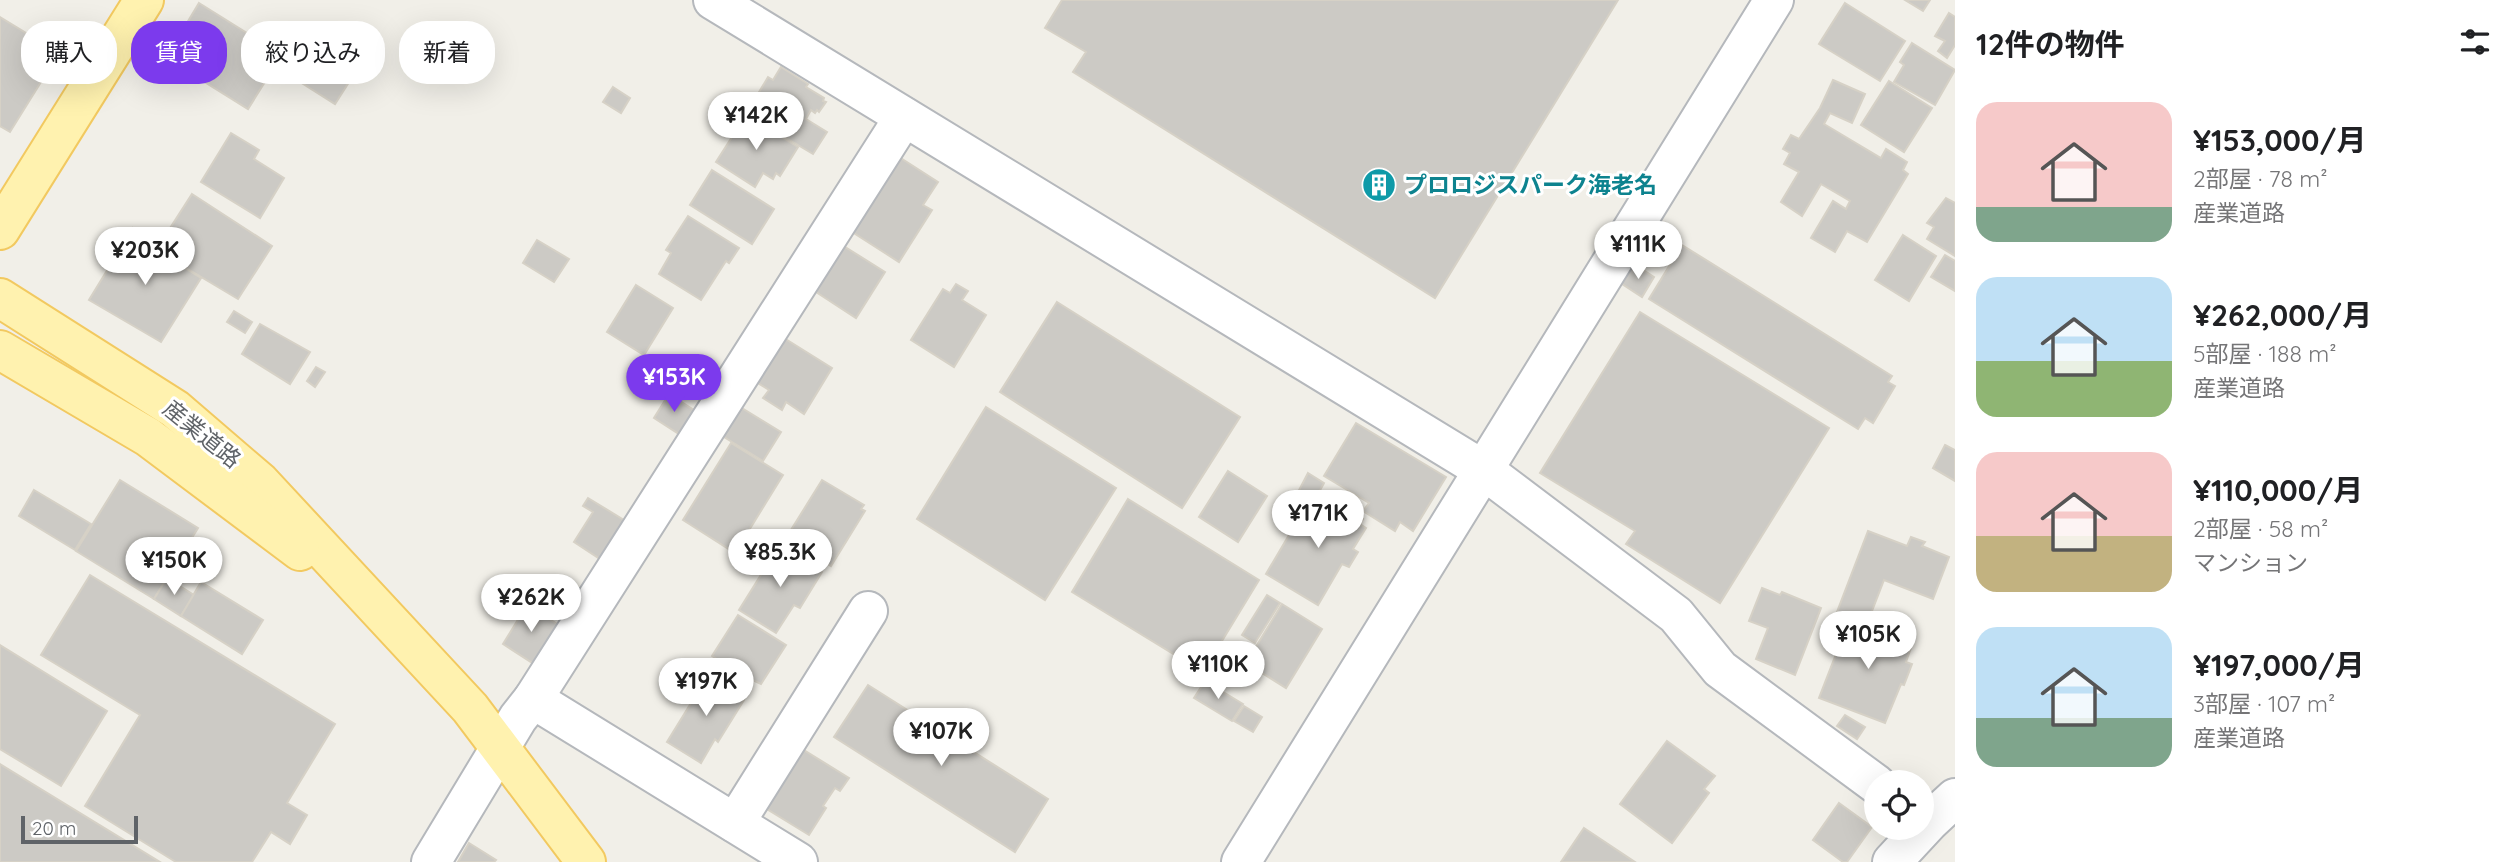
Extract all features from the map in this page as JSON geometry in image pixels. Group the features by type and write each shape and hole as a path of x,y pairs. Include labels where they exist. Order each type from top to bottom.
{"main road":[{"path":"0,230 144,0"},
{"name":"産業道路","path":"0,298 174,409 260,482 470,708 586,862"},
{"name":"産業道路","path":"0,350 148,437 375,606"}],"street":[{"path":"713,0 1485,471 1676,615 1720,669 1864,775"},
{"path":"1241,862 1774,0"},
{"path":"430,862 499,749 904,117"},
{"path":"736,823 868,611"},
{"path":"533,699 798,862"},
{"path":"1892,862 1935,813"}],"building":[{"name":"プロロジスパーク海老名","path":"1062,0 1618,0 1435,298 1073,72 1086,52 1045,28"},
{"path":"1905,0 1930,0 1923,11"},
{"path":"199,3 241,29 241,84 264,84 248,109 208,84 227,84 227,21 188,21"},
{"path":"1845,3 1905,41 1880,81 1819,44"},
{"path":"1949,13 1955,17 1955,45 1947,58 1938,51 1945,41 1935,36"},
{"path":"0,17 21,30 21,84 40,84 10,132 0,126"},
{"path":"1912,43 1955,70 1935,105 1894,82 1904,65 1900,62"},
{"path":"781,67 808,84 806,87 826,102 819,112 811,110 806,119 827,132 813,154 746,114 768,77 773,80"},
{"path":"1833,80 1865,94 1852,123 1830,113 1824,124 1881,158 1886,149 1907,162 1903,170 1908,174 1867,242 1847,231 1835,252 1811,238 1833,201 1846,209 1850,201 1821,184 1802,216 1781,202 1799,172 1784,164 1790,153 1783,149 1791,135 1799,139 1820,108"},
{"path":"1889,81 1932,108 1904,152 1861,125"},
{"path":"303,84 348,84 335,104"},
{"path":"613,87 630,98 621,113 603,102"},
{"path":"746,115 798,147 780,176 776,173 773,179 763,173 755,187 716,162"},
{"path":"231,133 259,150 254,159 284,178 260,218 201,182"},
{"path":"896,155 938,182 923,205 932,210 899,262 849,230"},
{"path":"712,170 774,209 752,244 690,205"},
{"path":"192,194 272,246 238,299 156,250"},
{"path":"1946,198 1955,203 1955,256 1927,239 1934,227 1927,223"},
{"path":"688,216 739,248 729,263 726,261 701,300 659,274 671,253 666,250"},
{"path":"133,228 160,245 156,250 201,278 161,342 89,300"},
{"path":"1903,235 1936,256 1909,301 1875,280"},
{"path":"537,240 569,259 554,282 523,263"},
{"path":"842,245 885,272 856,318 816,292 823,281 820,280"},
{"path":"1682,245 1892,376 1888,382 1895,386 1873,423 1865,418 1858,429 1649,299"},
{"path":"1945,255 1955,261 1955,291 1931,277"},
{"path":"1634,264 1654,277 1642,297 1622,284"},
{"path":"956,284 968,291 962,300 986,315 954,367 911,340 943,289 950,293"},
{"path":"636,285 673,308 644,355 607,332"},
{"path":"1057,302 1240,417 1182,508 1000,392"},
{"path":"234,311 252,322 245,333 227,322"},
{"path":"1640,312 1829,428 1720,603 1626,544 1635,531 1540,473"},
{"path":"260,324 310,352 290,384 242,354"},
{"path":"784,338 832,368 804,414 786,402 782,410 763,398 769,390 756,382"},
{"path":"316,367 325,372 315,387 307,381"},
{"path":"669,394 694,410 679,434 654,418"},
{"path":"737,405 781,432 763,461 719,434"},
{"path":"986,407 1116,488 1045,600 917,519"},
{"path":"1356,423 1446,477 1413,531 1400,522 1395,531 1363,511 1369,503 1324,476"},
{"path":"731,443 783,475 735,553 683,520"},
{"path":"1945,445 1955,450 1955,481 1933,468"},
{"path":"1228,471 1267,496 1238,542 1199,517"},
{"path":"1308,473 1324,483 1313,503 1297,494"},
{"path":"120,480 198,528 154,599 76,551"},
{"path":"822,480 864,505 861,509 865,511 831,566 786,538"},
{"path":"34,490 91,524 75,550 19,516"},
{"path":"1325,496 1363,519 1360,524 1366,528 1353,549 1358,552 1349,567 1342,564 1318,605 1266,574 1302,513 1311,519"},
{"path":"588,498 624,520 600,559 574,542 593,512 583,506"},
{"path":"1128,499 1259,580 1203,672 1072,592"},
{"path":"1868,531 1907,546 1911,537 1925,542 1922,546 1949,557 1933,599 1884,580 1867,624 1837,612"},
{"path":"779,546 822,572 800,608 794,605 776,633 739,610"},
{"path":"90,575 335,724 287,803 307,815 290,844 271,832 252,862 176,862 85,806 140,715 41,655"},
{"path":"167,578 194,595 181,616 154,599"},
{"path":"201,582 263,620 242,654 181,616"},
{"path":"1762,588 1780,595 1782,592 1821,608 1795,675 1756,659 1768,628 1749,621"},
{"path":"1267,595 1280,603 1255,643 1242,635"},
{"path":"1282,604 1322,629 1286,688 1246,663"},
{"path":"527,605 559,625 534,664 503,644"},
{"path":"738,615 786,645 761,684 746,677 739,689 713,673 720,661 712,656"},
{"path":"1850,618 1913,642 1906,662 1912,664 1885,723 1819,698"},
{"path":"0,645 107,711 61,786 0,749"},
{"path":"709,674 743,695 741,698 744,700 718,742 715,739 701,763 667,742"},
{"path":"1205,681 1243,704 1232,721 1194,698"},
{"path":"868,685 1048,799 1015,852 834,737"},
{"path":"1244,706 1262,717 1253,732 1234,721"},
{"path":"1845,715 1865,727 1857,739 1837,726"},
{"path":"1667,741 1715,776 1704,789 1709,793 1672,843 1620,804"},
{"path":"799,747 849,778 840,791 835,788 809,835 762,806"},
{"path":"0,764 160,862 0,862"},
{"path":"1839,803 1864,821 1864,838 1847,862 1843,862 1813,840"},
{"path":"1584,828 1635,862 1561,862"},
{"path":"469,843 496,860 458,862"}],"place":[{"name":"プロロジスパーク海老名","path":"1379,185"}]}
